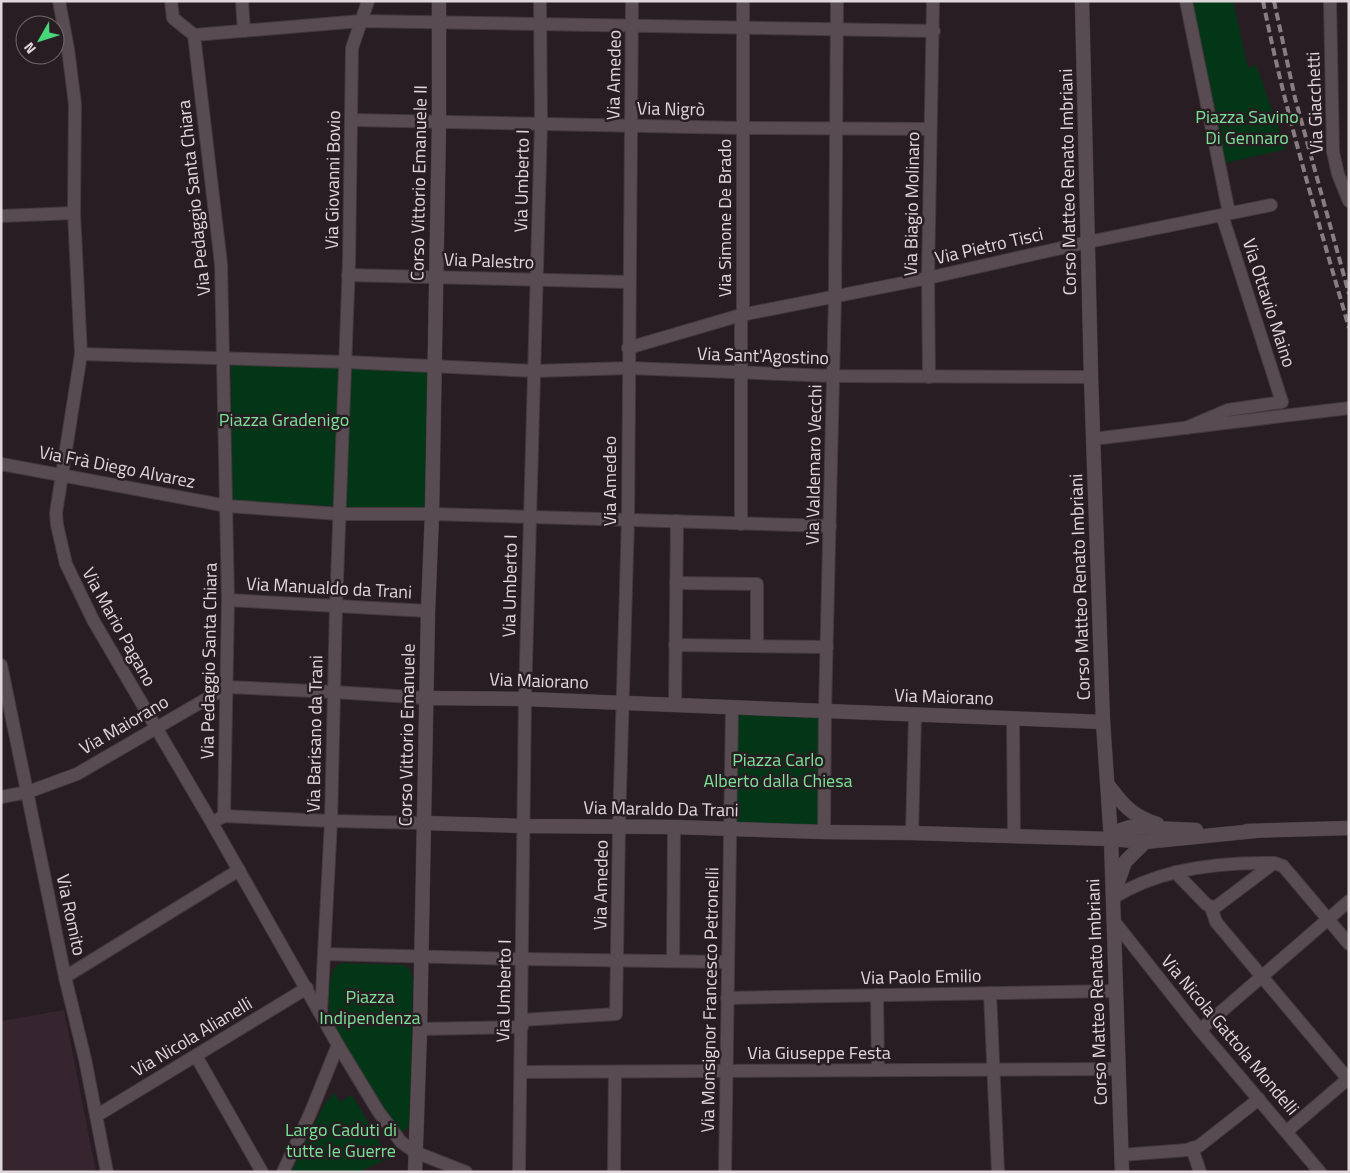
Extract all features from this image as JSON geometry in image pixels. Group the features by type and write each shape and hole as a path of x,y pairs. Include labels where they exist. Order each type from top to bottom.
{"street":[{"name":"Via Mario Pagano","path":"59,1 75,104 74,213 80,354 56,513 61,545 66,564 92,620 321,1012"},
{"path":"171,1 172,18 194,34 361,21 743,26 934,31"},
{"path":"242,1 244,30"},
{"name":"Via Giovanni Bovio","path":"346,362 352,48 368,1"},
{"name":"Corso Vittorio Emanuele II","path":"434,366 440,1"},
{"name":"Via Umberto I","path":"519,1172 525,699 541,123 540,1"},
{"name":"Via Amedeo","path":"522,1024 616,1014 619,826 628,519 632,1"},
{"name":"Via Simone De Brado","path":"741,524 743,1"},
{"name":"Via Valdemaro Vecchi","path":"825,711 835,296 837,1"},
{"name":"Via Biagio Molinaro","path":"929,377 928,278 930,129 934,31 933,1"},
{"name":"Corso Matteo Renato Imbriani","path":"1082,1 1093,439 1103,722 1111,840 1122,1172"},
{"name":"Via Ottavio Maino","path":"1186,1 1226,214 1282,402 1228,410 1186,428"},
{"name":"Via Giacchetti","path":"1330,1 1333,152 1345,182 1349,201"},
{"name":"Via Pedaggio Santa Chiara","path":"194,34 221,264 224,359"},
{"name":"Via Nigrò","path":"352,120 742,128 930,129"},
{"name":"Via Pietro Tisci","path":"628,348 742,315 928,278 1088,242 1271,205"},
{"path":"1,216 74,213"},
{"name":"Via Palestro","path":"348,275 629,282"},
{"path":"80,354 434,366 432,514"},
{"path":"224,359 227,506 340,514 529,516 830,526"},
{"path":"340,514 346,362"},
{"name":"Via Sant'Agostino","path":"434,366 534,371 628,368 833,376 1091,377"},
{"path":"1093,439 1349,408"},
{"name":"Via Frà Diego Alvarez","path":"1,464 227,506"},
{"name":"Via Pedaggio Santa Chiara","path":"224,816 228,600 227,506"},
{"name":"Via Barisano da Trani","path":"324,954 331,821 340,514"},
{"name":"Corso Vittorio Emanuele","path":"420,957 432,514"},
{"path":"675,705 677,521"},
{"path":"676,583 757,584 757,646"},
{"name":"Via Manualdo da Trani","path":"228,600 428,611"},
{"path":"675,644 827,647"},
{"name":"Via Romito","path":"1,665 65,977 85,1059 108,1172"},
{"name":"Via Maiorano","path":"1,797 28,792 77,774 227,687 427,698 525,699 1103,722"},
{"path":"731,828 732,707"},
{"path":"824,832 825,711"},
{"path":"912,833 915,715"},
{"path":"1014,718 1014,836"},
{"path":"1108,785 1125,806 1138,817 1177,830"},
{"path":"212,823 224,816"},
{"name":"Via Maraldo Da Trani","path":"224,816 523,826 731,828 912,833 1145,842 1255,831"},
{"path":"673,960 674,827"},
{"path":"1111,840 1120,830 1130,827 1255,831 1349,828"},
{"name":"Via Monsignor Francesco Petronelli","path":"725,1172 727,962 731,828"},
{"path":"1112,898 1125,862 1145,842"},
{"path":"1112,898 1130,887 1175,872 1208,866 1278,864 1349,944"},
{"path":"1210,907 1217,906 1278,864"},
{"path":"65,977 239,870"},
{"path":"1175,872 1210,907 1216,922 1348,1078 1287,1131"},
{"path":"1200,1030 1349,901"},
{"name":"Via Nicola Gattola Mondelli","path":"1113,920 1200,1030 1320,1172"},
{"path":"466,1172 416,1152 402,1142 382,1117 338,1045 321,1012 324,954 727,962"},
{"path":"415,1172 420,1029 420,957"},
{"name":"Via Nicola Alianelli","path":"96,1116 307,988"},
{"name":"Via Paolo Emilio","path":"727,998 1115,991"},
{"path":"990,993 998,1172"},
{"path":"877,995 878,1070"},
{"path":"420,1029 522,1024"},
{"path":"283,1172 310,1114 338,1045"},
{"path":"196,1056 262,1172"},
{"name":"Via Giuseppe Festa","path":"521,1072 1118,1069"},
{"path":"614,1172 615,1072"},
{"path":"1121,1155 1192,1148 1209,1139 1259,1099"},
{"path":"1192,1148 1200,1172"}],"shaded area":[{"path":"64,1010 96,1172 1,1172 1,1021"}],"green space":[{"name":"Piazza Savino Di Gennaro","path":"1192,1 1233,1 1248,68 1256,65 1286,149 1226,163"},
{"name":"Piazza Gradenigo","path":"231,365 339,368 334,506 232,500"},
{"name":"Piazza Gradenigo","path":"350,368 428,370 427,509 346,508"},
{"name":"Piazza Carlo Alberto dalla Chiesa","path":"737,712 822,714 819,827 735,825"},
{"name":"Piazza Indipendenza","path":"341,963 404,965 410,970 413,978 410,1124 406,1130 401,1132 396,1127 332,1024 329,1005 331,976 336,967"},
{"name":"Largo Caduti di tutte le Guerre","path":"334,1093 340,1102 352,1095 389,1158 359,1172 291,1172 325,1103"}],"railway":[{"path":"1263,1 1281,84 1349,328"},
{"path":"1274,1 1295,98 1349,294"}]}
